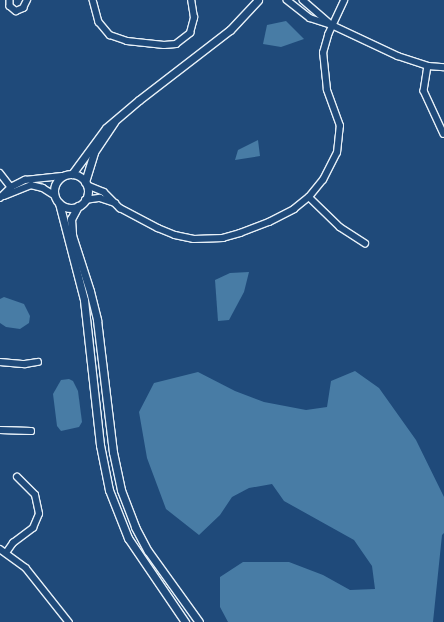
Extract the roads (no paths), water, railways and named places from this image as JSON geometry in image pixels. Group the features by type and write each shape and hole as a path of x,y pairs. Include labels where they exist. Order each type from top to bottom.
{"main road":[{"path":"184,622 132,545 120,521 109,490 100,444 84,300 59,203 54,195 55,184 62,176 72,174 99,137 115,122 140,100 230,30 258,0"},
{"path":"115,122 94,152 86,183 87,196 71,218 72,235 90,291 96,320 113,452 121,490 132,520 148,551 199,622"},
{"path":"72,174 86,183"},
{"path":"59,203 68,207 78,206"}],"street":[{"path":"10,0 10,6 16,11 23,8 27,0"},
{"path":"93,0 99,22 110,35 127,41 164,45 176,44 190,33 194,18 191,0"},
{"path":"287,0 310,18 332,25 398,56 428,66 444,67"},
{"path":"303,0 332,25"},
{"path":"86,183 104,192 126,211 166,232 204,240 223,238 270,222 286,214 308,198 331,167 340,138 338,119 327,90 324,48 344,0"},
{"path":"428,66 424,91 444,134"},
{"path":"0,173 11,187"},
{"path":"1,197 11,187 33,178 62,176"},
{"path":"1,197 31,185 43,188 54,195"},
{"path":"85,200 97,198 115,203"},
{"path":"308,198 340,227 365,243"},
{"path":"0,362 25,364 38,362"},
{"path":"0,430 32,431"},
{"path":"6,553 13,542 33,528 39,514 36,495 17,478"},
{"path":"0,548 26,568 69,622"}],"water":[{"path":"286,21 304,39 281,47 263,44 267,25"},
{"path":"258,140 260,156 235,160 238,150"},
{"path":"249,272 244,292 229,320 218,321 215,280 230,273"},
{"path":"4,297 24,304 30,316 29,323 20,329 6,327 0,323 0,299"},
{"path":"355,371 379,388 416,440 444,497 444,533 442,535 433,622 228,622 220,607 220,577 243,562 289,562 323,575 350,590 375,589 372,566 354,540 284,501 272,484 249,488 232,497 220,515 199,535 166,509 147,458 139,412 154,383 198,372 235,391 264,402 306,410 327,407 331,381"},
{"path":"69,379 73,381 78,391 82,422 79,427 61,431 57,426 53,394 61,380"}]}
